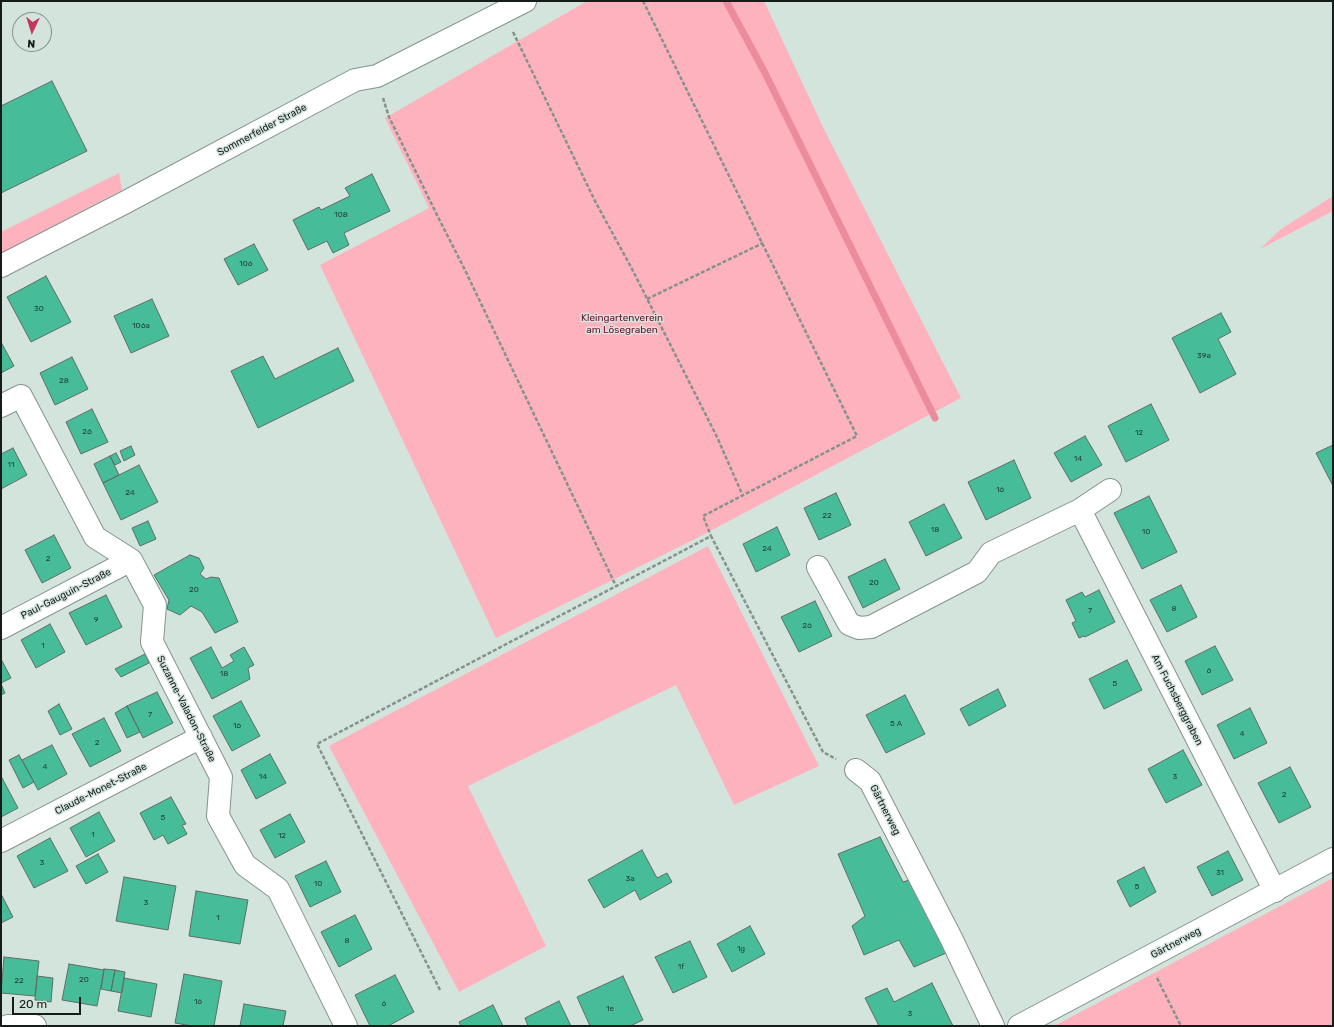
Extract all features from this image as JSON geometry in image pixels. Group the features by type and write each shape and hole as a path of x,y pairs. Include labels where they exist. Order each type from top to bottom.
{"street":[{"name":"Sommerfelder Straße","path":"1,266 124,203 356,80 377,76 525,1"},
{"path":"1,406 21,396 95,537 132,560"},
{"path":"818,567 849,624 858,628 871,627 977,572 991,554 1080,510 1110,490"},
{"name":"Am Fuchsberggraben","path":"1080,510 1275,891"},
{"name":"Paul-Gauguin-Straße","path":"1,628 132,560"},
{"name":"Suzanne-Valadon-Straße","path":"132,560 155,605 152,642 221,777 218,816 245,865 278,889 346,1026"},
{"name":"Claude-Monet-Straße","path":"1,841 201,737"},
{"name":"Gärtnerweg","path":"856,770 870,781 951,938 993,1026"},
{"name":"Gärtnerweg","path":"1019,1026 1333,859"},
{"path":"8,1026 35,1026"}],"path":[{"path":"643,1 857,436 703,516 711,536 823,752 856,770"},
{"path":"502,12 528,62 596,203 647,299 717,437 743,496"},
{"path":"377,76 389,118 466,270 616,586"},
{"path":"647,299 763,243"},
{"path":"440,990 317,744 711,536"},
{"path":"1146,958 1181,1026"}],"green space":[{"name":"Kleingartenverein am Lösegraben","path":"587,1 764,1 824,129 961,398 697,538 496,638 320,265 429,208 385,118"},
{"path":"119,173 122,190 1,253 1,232"},
{"path":"1333,196 1333,211 1260,249 1281,229"},
{"path":"708,546 819,766 734,805 676,685 468,786 546,946 459,992 329,746"},
{"path":"1333,878 1333,1026 1054,1026"}],"building":[{"path":"52,81 87,151 1,193 1,106"},
{"path":"372,174 390,211 344,233 349,245 333,253 327,241 308,250 293,220 319,207 321,210 350,196 345,188"},
{"path":"254,244 268,270 238,285 224,259"},
{"path":"46,276 71,322 31,342 7,297"},
{"path":"152,299 169,336 131,353 114,316"},
{"path":"1221,313 1231,332 1218,339 1236,374 1200,393 1172,338"},
{"path":"1,342 14,366 1,373"},
{"path":"338,348 354,381 258,428 231,371 263,356 275,379"},
{"path":"72,357 88,389 55,405 40,373"},
{"path":"1151,404 1169,440 1126,462 1108,426"},
{"path":"92,409 108,442 81,454 66,422"},
{"path":"1085,436 1102,465 1071,482 1054,453"},
{"path":"1333,445 1333,486 1316,453"},
{"path":"131,446 135,455 124,461 120,451"},
{"path":"13,448 27,475 1,489 1,454"},
{"path":"116,453 121,462 115,465 110,456"},
{"path":"110,456 119,475 103,483 94,464"},
{"path":"1014,460 1031,498 986,520 968,482"},
{"path":"139,465 158,502 121,520 103,483"},
{"path":"836,493 851,525 819,540 804,508"},
{"path":"1149,496 1177,552 1142,569 1114,513"},
{"path":"944,504 962,538 926,556 909,522"},
{"path":"148,521 156,539 140,546 132,528"},
{"path":"777,527 790,555 756,572 743,544"},
{"path":"54,535 71,568 42,583 25,550"},
{"path":"190,555 199,558 204,568 200,574 206,579 211,577 219,578 238,622 215,633 202,612 191,606 180,615 167,609 169,600 154,575"},
{"path":"885,559 900,589 863,608 848,577"},
{"path":"1181,585 1197,617 1167,632 1150,600"},
{"path":"1099,590 1115,622 1085,637 1079,638 1072,623 1076,621 1066,600 1082,592 1085,597"},
{"path":"106,595 122,627 86,645 69,613"},
{"path":"815,601 832,636 799,652 781,617"},
{"path":"50,624 65,652 36,668 21,640"},
{"path":"1215,646 1233,680 1202,695 1185,661"},
{"path":"211,647 222,668 234,661 230,655 244,647 254,665 248,668 250,679 212,699 190,658"},
{"path":"145,654 149,663 121,677 115,669"},
{"path":"1,659 11,678 1,683"},
{"path":"1127,660 1142,690 1104,709 1089,679"},
{"path":"1,684 5,693 1,695"},
{"path":"998,689 1006,706 969,726 960,709"},
{"path":"157,692 173,723 143,738 127,706"},
{"path":"905,695 925,734 886,753 866,715"},
{"path":"241,701 260,736 232,751 213,716"},
{"path":"59,704 72,729 60,735 48,711"},
{"path":"127,706 140,732 127,738 115,713"},
{"path":"1250,708 1267,743 1234,759 1217,725"},
{"path":"104,718 121,751 90,767 72,734"},
{"path":"52,745 67,774 38,790 22,760"},
{"path":"1183,750 1202,785 1166,803 1148,769"},
{"path":"270,754 286,783 256,799 241,770"},
{"path":"19,755 34,782 23,788 9,760"},
{"path":"1290,767 1311,807 1279,823 1258,783"},
{"path":"2,778 18,808 1,817 1,779"},
{"path":"171,797 186,824 182,825 187,834 168,844 163,835 154,840 140,813"},
{"path":"99,812 115,841 86,857 70,828"},
{"path":"290,814 305,842 275,858 260,830"},
{"path":"880,837 903,882 909,880 946,953 914,967 899,940 864,955 852,926 865,916 838,854"},
{"path":"50,838 68,871 34,888 17,856"},
{"path":"642,850 657,878 667,873 672,882 640,900 635,890 604,908 588,880"},
{"path":"1228,851 1243,880 1212,896 1197,867"},
{"path":"98,854 108,872 86,884 76,866"},
{"path":"326,861 341,892 310,907 295,876"},
{"path":"1144,867 1156,892 1130,907 1117,881"},
{"path":"124,877 176,886 168,930 116,921"},
{"path":"196,891 248,900 240,944 189,936"},
{"path":"1,894 13,917 1,923"},
{"path":"355,915 372,949 339,967 321,932"},
{"path":"750,926 765,954 732,972 717,944"},
{"path":"690,941 707,977 673,993 655,957"},
{"path":"4,957 39,961 35,996 1,993"},
{"path":"69,964 104,970 97,1006 62,1000"},
{"path":"104,969 115,970 111,991 101,989"},
{"path":"115,970 125,972 122,993 111,991"},
{"path":"184,974 222,981 214,1026 192,1026 175,1023"},
{"path":"395,975 414,1012 388,1026 370,1026 355,995"},
{"path":"37,976 53,978 51,1002 35,1000"},
{"path":"623,976 643,1020 630,1026 590,1026 577,997"},
{"path":"124,978 157,984 151,1017 118,1011"},
{"path":"932,983 953,1026 879,1026 865,998 887,988 894,1002"},
{"path":"559,1001 571,1026 528,1026 525,1018"},
{"path":"244,1004 286,1011 283,1026 240,1026"},
{"path":"493,1005 503,1026 461,1026 459,1022"}],"waterway":[{"path":"726,1 764,71 935,418"}]}
